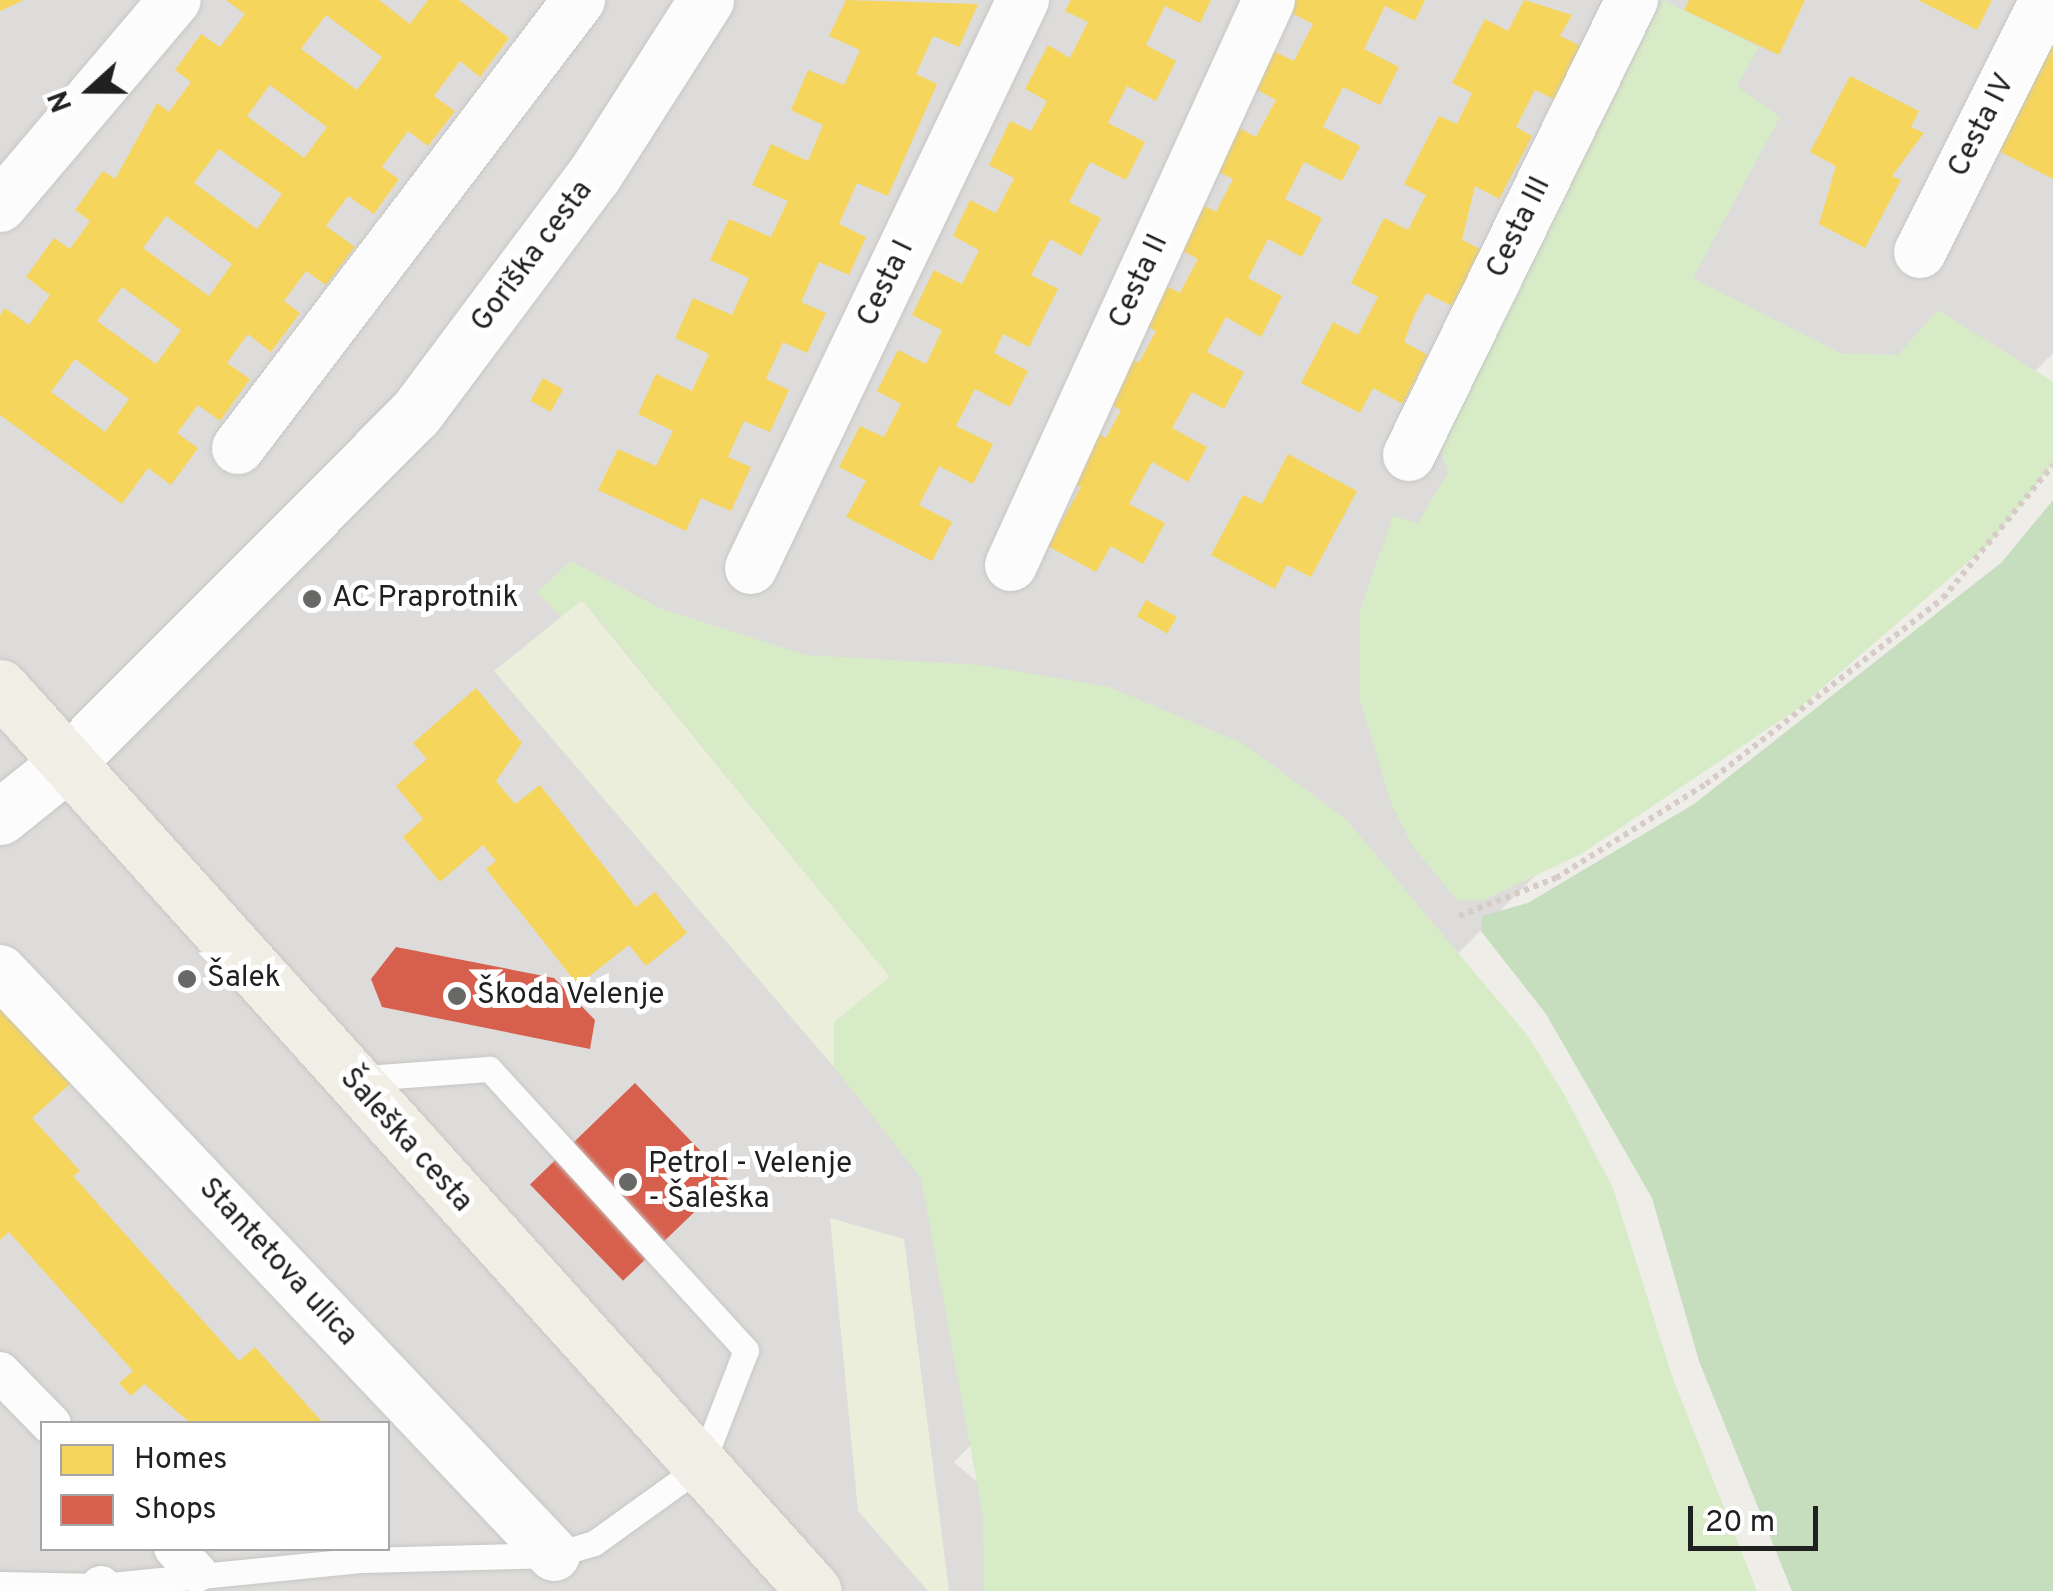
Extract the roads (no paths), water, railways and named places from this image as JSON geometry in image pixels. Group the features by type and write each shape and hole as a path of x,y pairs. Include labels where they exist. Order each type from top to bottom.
{"main road":[{"name":"Šaleška cesta","path":"0,686 350,1080 814,1591"}],"street":[{"path":"0,206 175,0"},
{"path":"238,448 579,0"},
{"name":"Goriška cesta","path":"0,818 66,764 415,414 503,298 706,0"},
{"name":"Cesta I","path":"751,568 1023,0"},
{"name":"Cesta II","path":"1011,565 1269,0"},
{"name":"Cesta III","path":"1409,455 1632,0"},
{"name":"Cesta IV","path":"1920,252 2046,0"},
{"name":"Stantetova ulica","path":"0,971 554,1555"},
{"path":"0,1372 48,1421"}],"lane":[{"path":"0,1584 102,1588 185,1560 554,1555 594,1544 701,1466 746,1350 489,1069 350,1080"}],"place":[{"name":"AC Praprotnik","path":"312,599"},
{"name":"Šalek","path":"187,979"},
{"name":"Škoda Velenje","path":"457,996"},
{"name":"Petrol - Velenje - Šaleška","path":"628,1182"}]}
